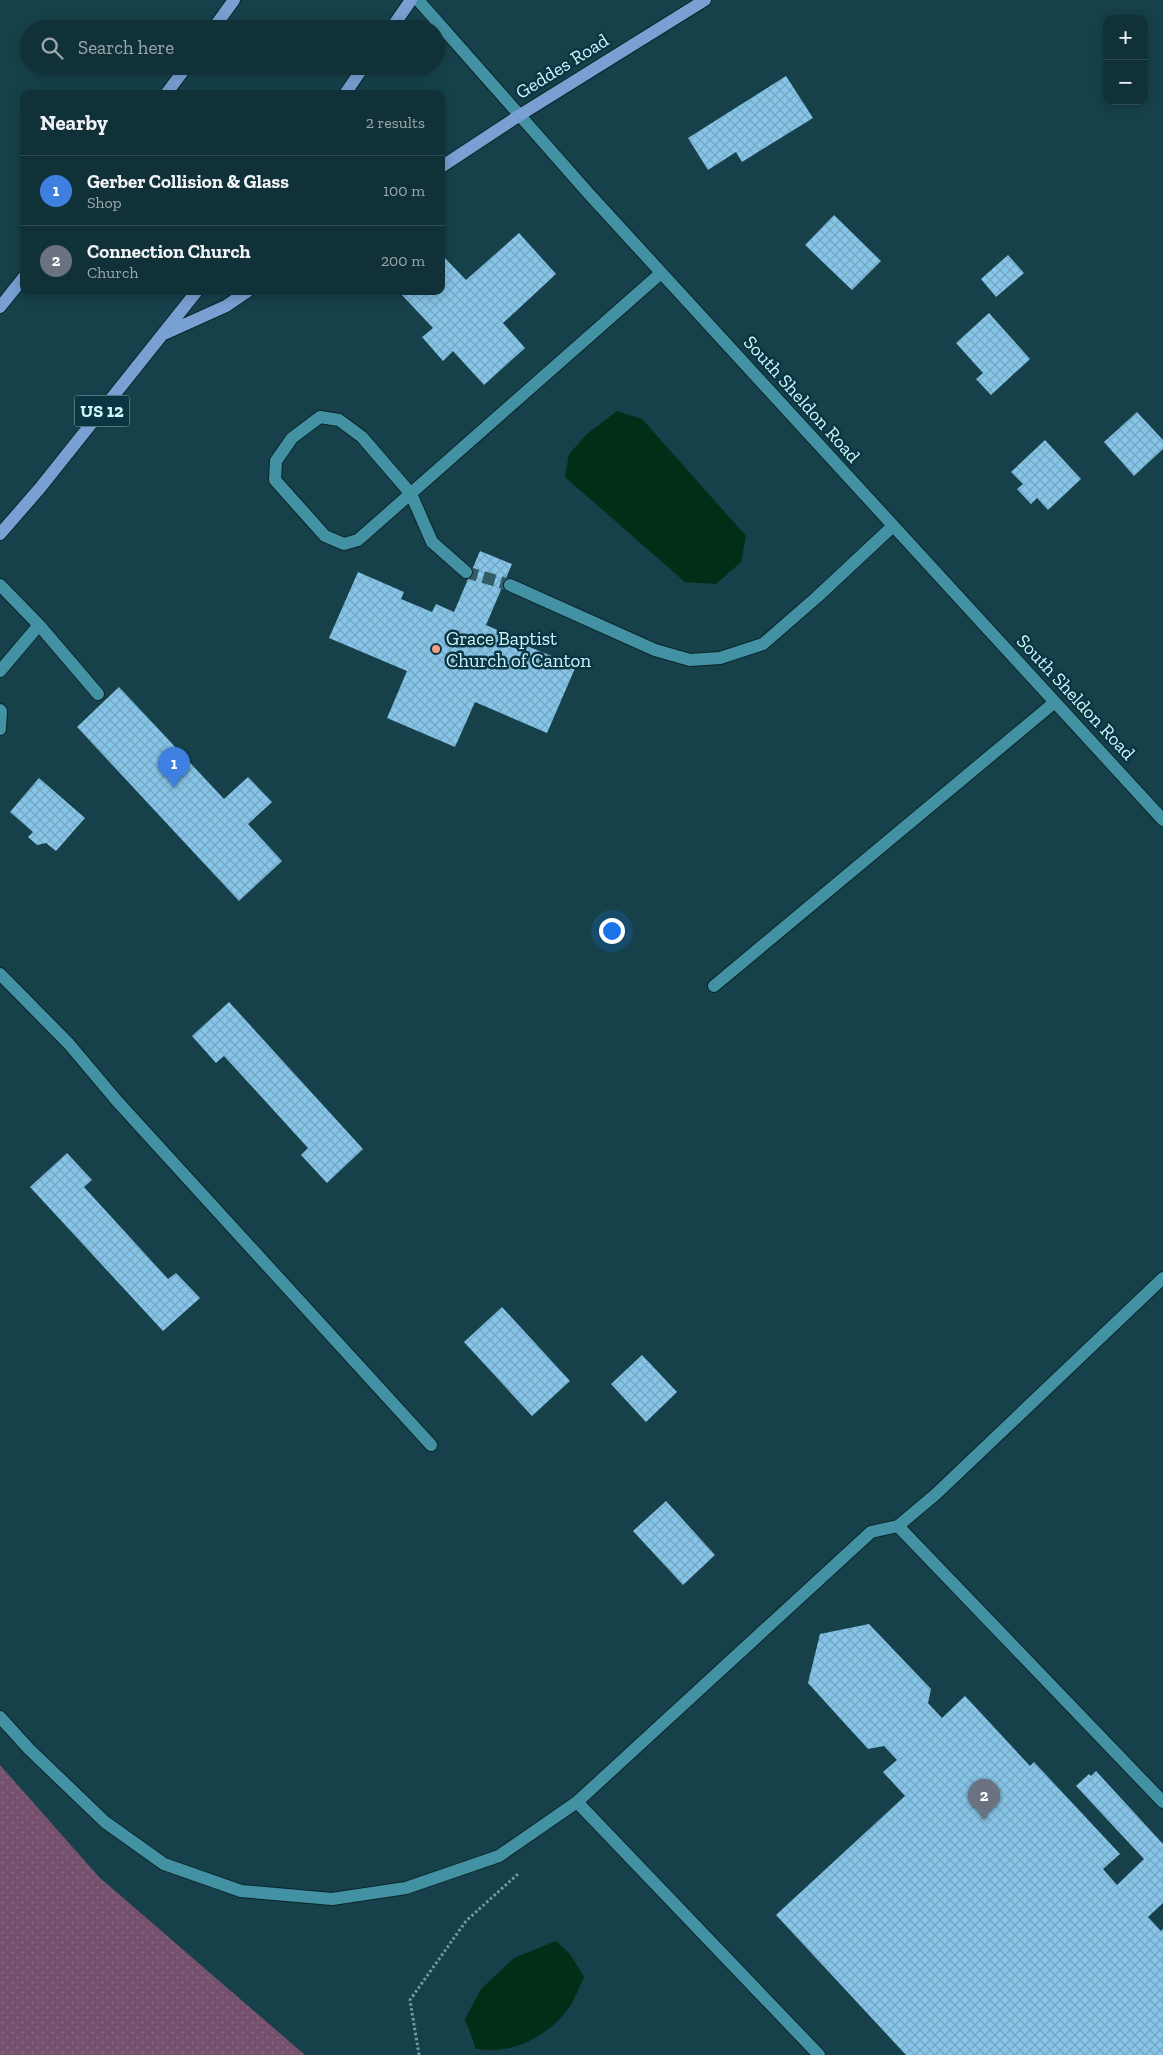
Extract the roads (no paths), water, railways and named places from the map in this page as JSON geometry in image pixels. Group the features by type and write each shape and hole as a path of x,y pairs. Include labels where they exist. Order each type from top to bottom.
{"main road":[{"path":"220,20 234,0"},
{"path":"397,20 411,0"},
{"name":"Geddes Road","path":"445,164 700,1"},
{"path":"169,90 180,75"},
{"path":"347,90 358,75"},
{"path":"0,307 20,283"},
{"name":"US 12","path":"0,534 40,488 194,295"},
{"path":"164,334 226,306 242,295"}],"street":[{"name":"South Sheldon Road","path":"418,0 436,20"},
{"name":"South Sheldon Road","path":"445,30 661,273 1163,820"},
{"path":"466,572 432,542 411,494 362,437 339,420 320,417 292,438 276,461 275,480 325,536 344,544 358,540 411,494 661,273"},
{"path":"510,585 654,650 690,660 720,658 763,644 893,526"},
{"path":"0,585 39,626 98,694"},
{"path":"0,671 39,626"},
{"path":"714,986 1056,702"},
{"path":"0,710 2,711 0,729"},
{"path":"0,974 69,1044 117,1102 430,1446"},
{"path":"0,1717 29,1749 105,1822 164,1864 241,1891 332,1899 406,1888 499,1856 577,1802 871,1532 898,1526 936,1494 1163,1278"},
{"path":"898,1526 1163,1802"},
{"path":"577,1802 819,2055"}],"tunnel":[{"path":"466,572 510,585"}],"place":[{"name":"Grace Baptist Church of Canton","path":"436,649"},
{"name":"Gerber Collision & Glass","path":"174,788"},
{"name":"Connection Church","path":"984,1820"}]}
